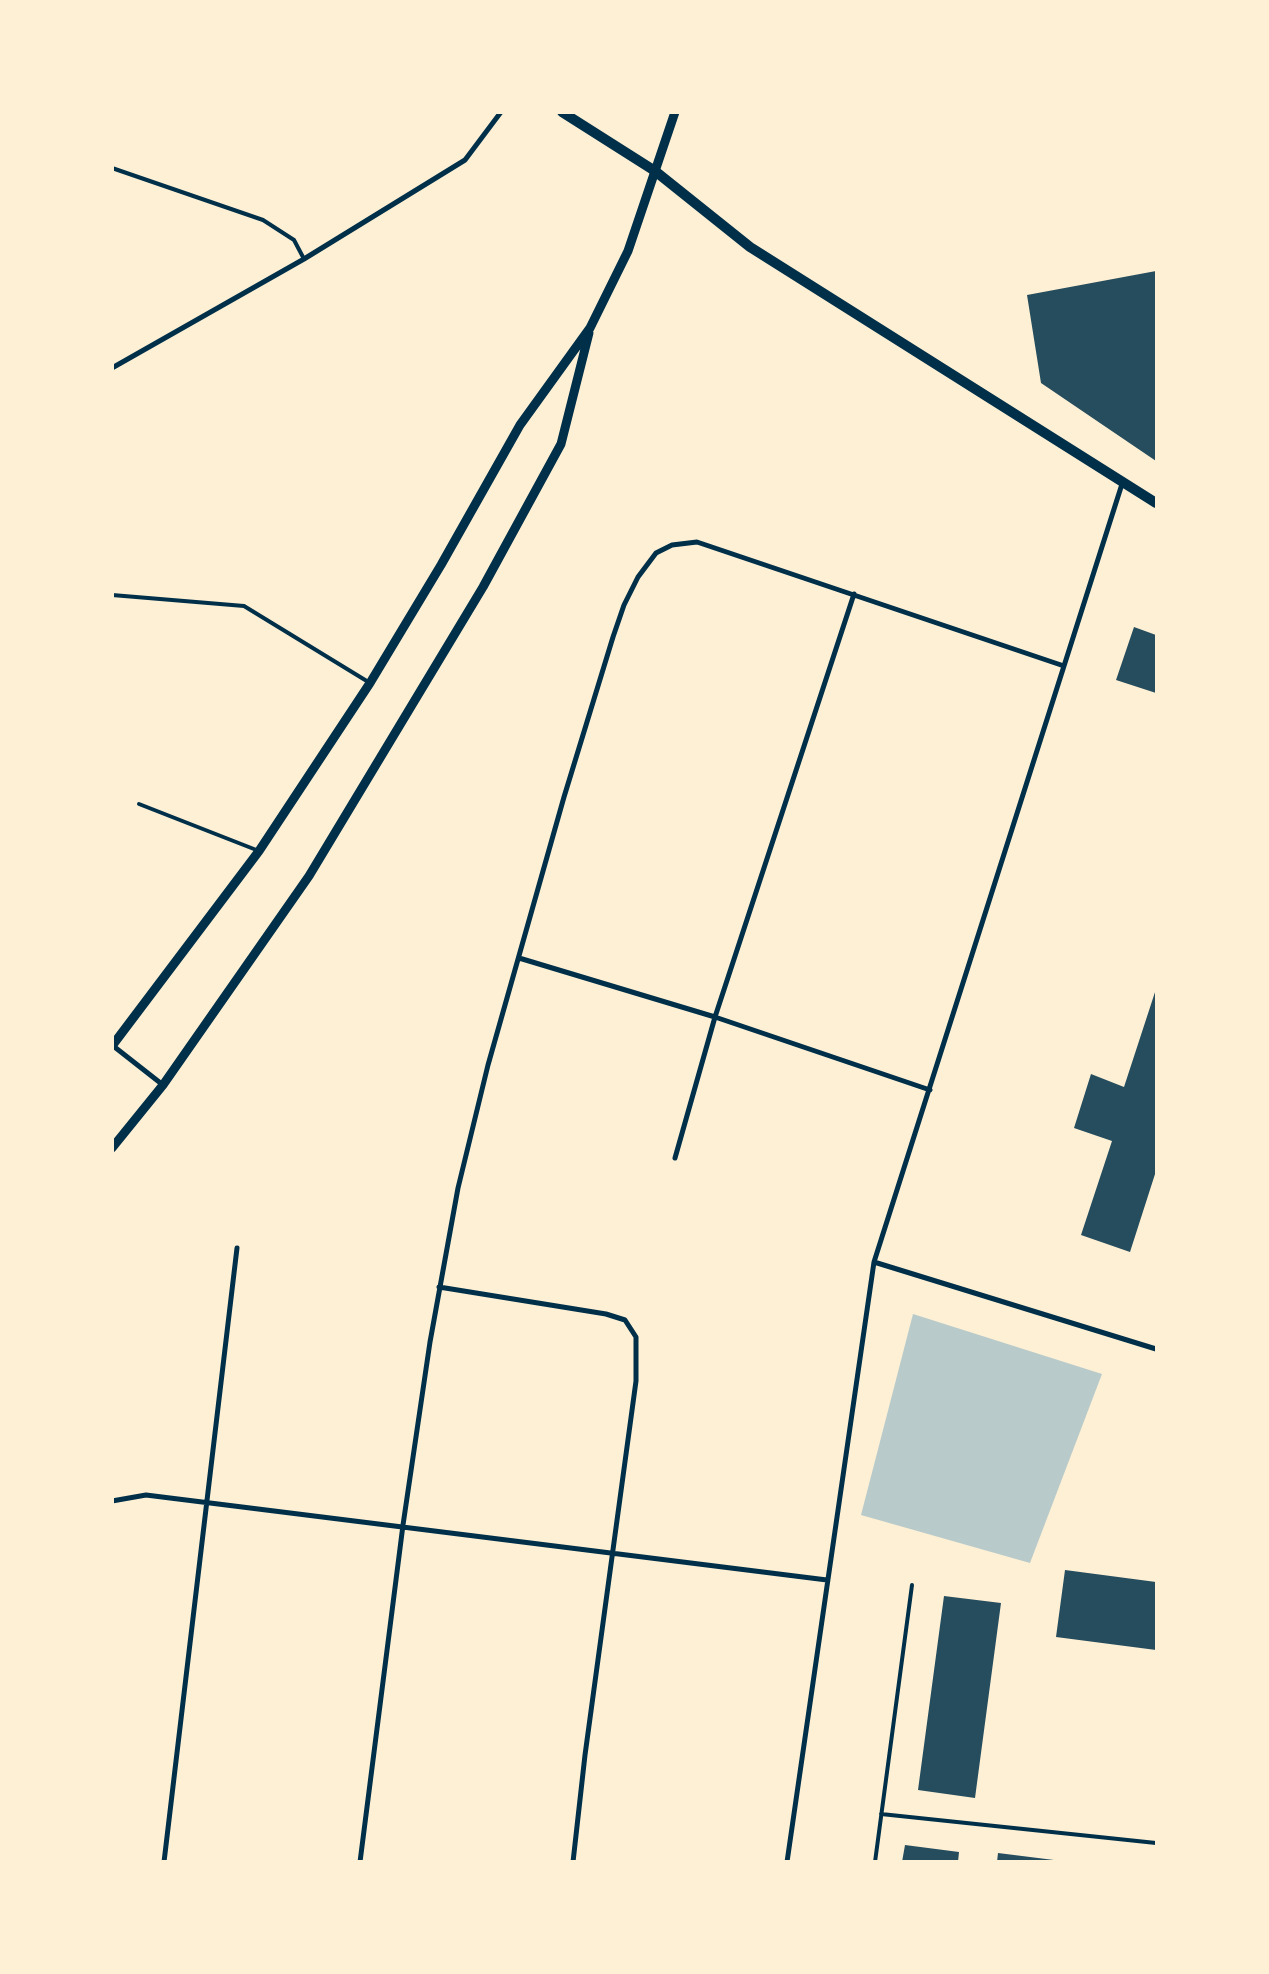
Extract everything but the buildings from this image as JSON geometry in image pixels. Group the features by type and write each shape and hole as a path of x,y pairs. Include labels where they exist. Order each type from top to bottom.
{"main road":[{"path":"562,112 655,170 750,248 1122,484 1156,503"}],"street":[{"path":"112,368 304,259 465,160 501,112"},
{"path":"163,1085 113,1045 259,851 370,683 441,565 520,425 590,328 628,251 675,112"},
{"path":"112,1148 163,1085 309,876 483,587 561,444 590,328"},
{"path":"787,1862 874,1262 1122,484"},
{"path":"360,1862 402,1525 440,1287 458,1188 488,1064 613,637 624,605 638,577 656,553 672,545 697,542 1064,666"},
{"path":"675,1158 715,1017 854,594"},
{"path":"519,958 715,1017 930,1090"},
{"path":"164,1862 237,1248"},
{"path":"874,1262 1156,1349"},
{"path":"440,1287 606,1314 625,1320 636,1337 636,1381 612,1552 573,1862"},
{"path":"112,1501 146,1495 402,1525 827,1580"}],"lane":[{"path":"112,168 263,220 294,240 304,259"},
{"path":"112,595 244,606 370,683"},
{"path":"139,804 259,851"},
{"path":"875,1862 912,1584"},
{"path":"880,1814 1156,1843"}],"shaded area":[{"path":"913,1314 1102,1374 1030,1563 861,1515"}]}
